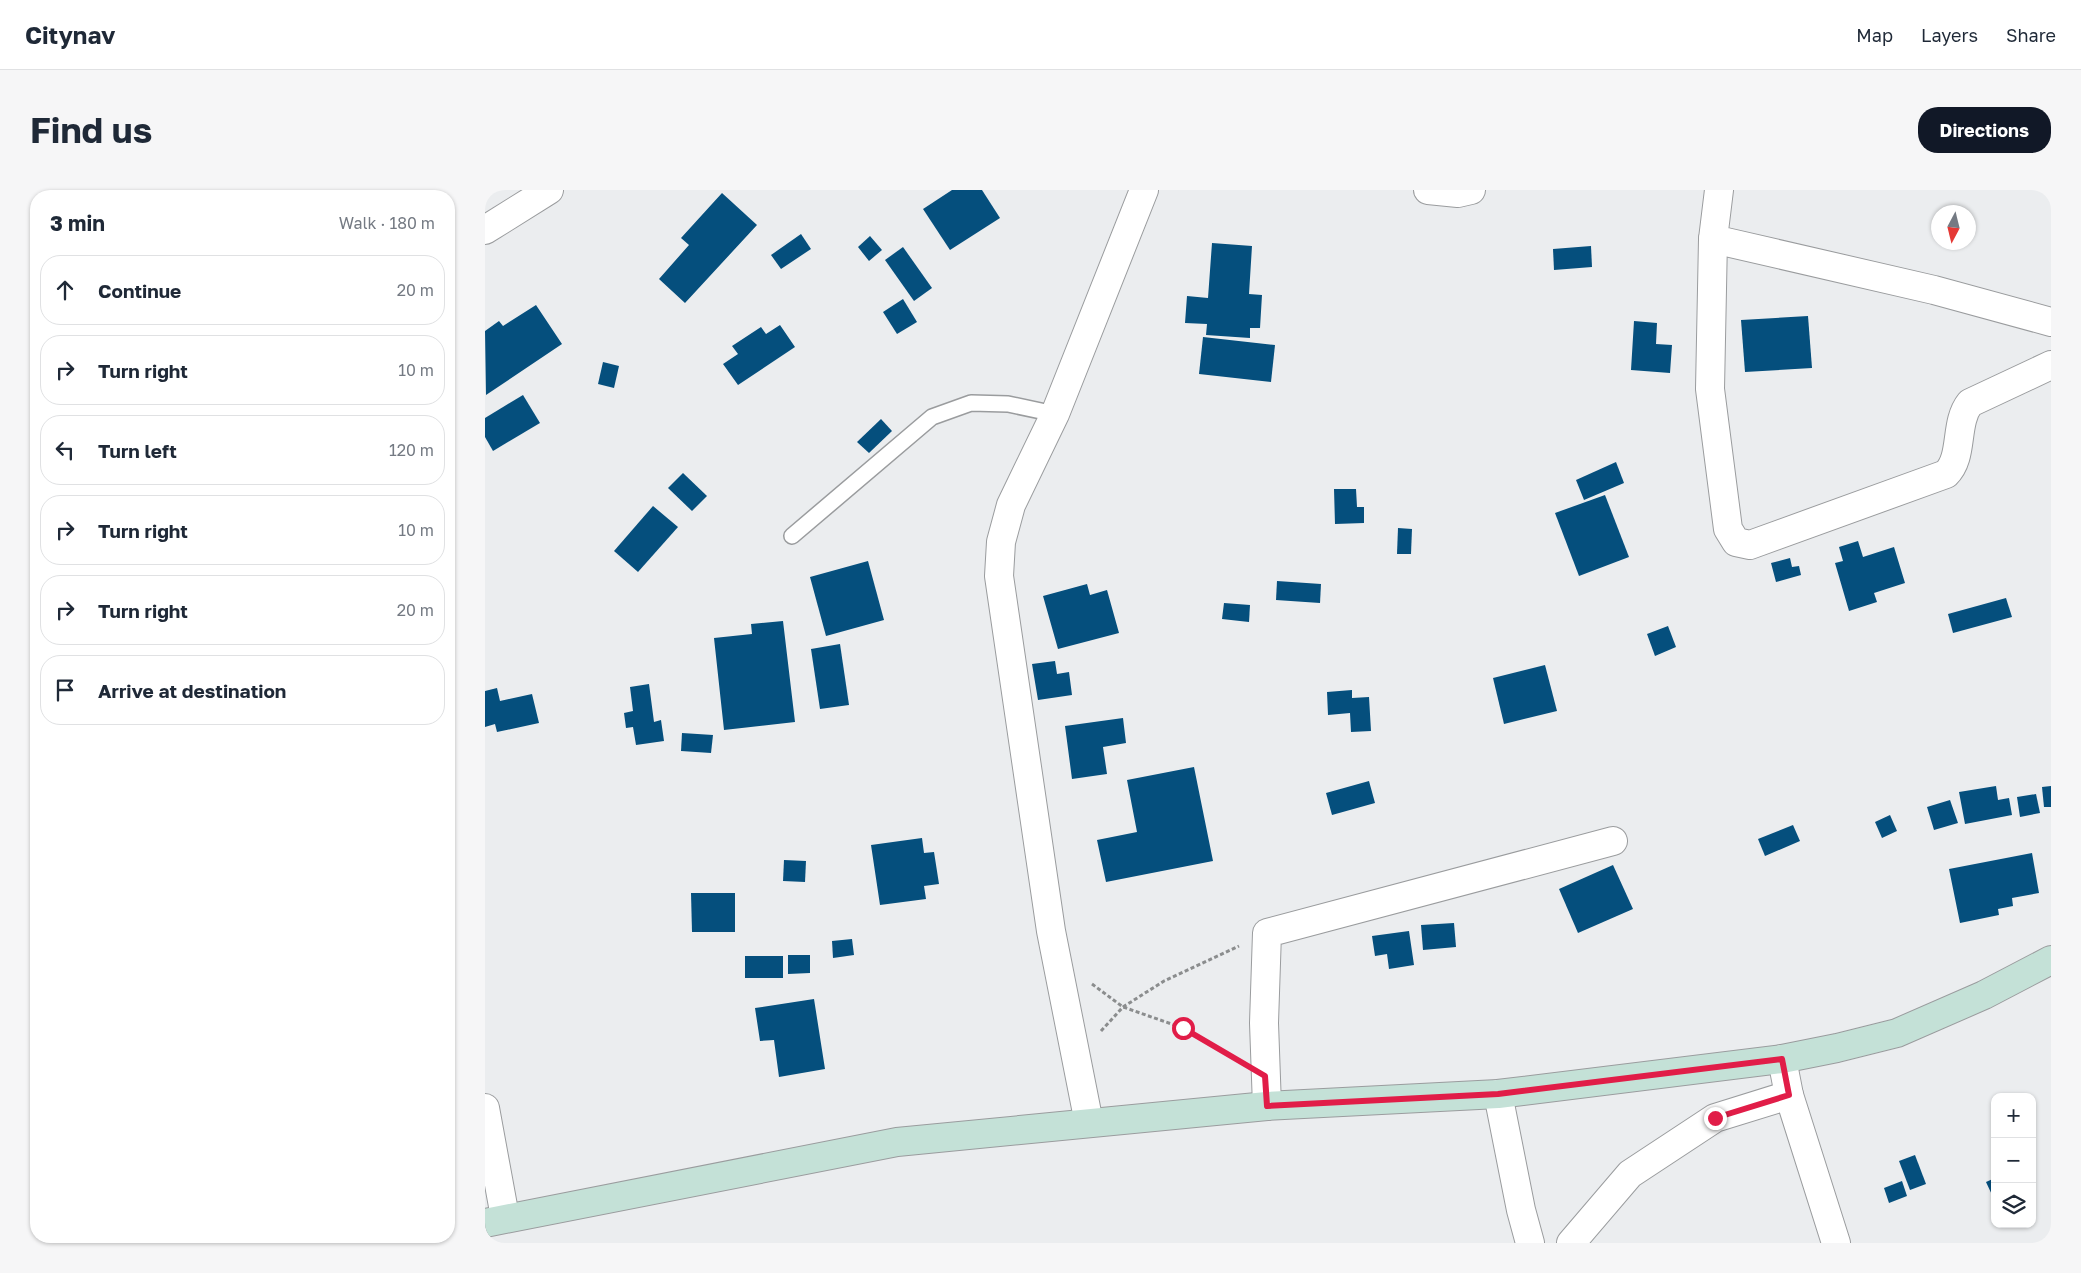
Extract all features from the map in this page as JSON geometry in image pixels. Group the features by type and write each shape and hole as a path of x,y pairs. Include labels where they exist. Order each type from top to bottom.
{"street":[{"path":"485,230 549,190"},
{"path":"1089,1123 1051,931 999,576 1001,542 1011,506 1055,414 1144,190"},
{"path":"1428,190 1457,193 1471,190"},
{"path":"1719,190 1713,240 1709,389 1728,529 1735,542 1751,545 1946,474 1952,466 1964,412 1970,403 2051,365"},
{"path":"1713,240 1934,290 2051,322"},
{"path":"1267,1106 1263,1023 1267,933 1613,841"},
{"path":"485,1108 495,1220 897,1142 1267,1106 1498,1094 1782,1059 1897,1033 1984,995 2051,960"},
{"path":"1782,1059 1789,1095 1836,1243"},
{"path":"1498,1094 1521,1210 1530,1243"},
{"path":"1571,1243 1630,1174 1715,1118 1789,1095"}],"lane":[{"path":"793,536 932,417 971,403 1008,404 1055,414"}],"path":[{"path":"1100,1032 1123,1007 1164,981 1267,933"},
{"path":"1084,978 1123,1007 1183,1028 1265,1076"}],"building":[{"path":"952,190 982,190 1000,218 950,250 923,209"},
{"path":"722,193 757,225 685,303 659,279 689,245 681,238"},
{"path":"801,234 811,249 781,269 771,255"},
{"path":"870,236 882,250 869,261 858,247"},
{"path":"1212,243 1252,246 1249,294 1262,295 1260,328 1250,328 1250,338 1206,335 1207,324 1185,323 1187,296 1208,298"},
{"path":"1591,246 1592,267 1554,270 1553,249"},
{"path":"903,247 932,288 914,301 885,260"},
{"path":"903,299 917,322 897,334 883,312"},
{"path":"536,305 562,344 486,395 485,331 499,321 503,326"},
{"path":"1808,316 1812,368 1745,372 1741,320"},
{"path":"1634,321 1657,323 1656,344 1672,345 1670,373 1631,370"},
{"path":"780,325 795,347 738,385 723,364 738,354 732,346 761,327 766,334"},
{"path":"1203,337 1275,345 1271,382 1199,374"},
{"path":"603,362 619,366 614,388 598,384"},
{"path":"523,395 540,423 493,451 485,437 485,418"},
{"path":"881,419 892,431 869,453 857,442"},
{"path":"1616,462 1624,483 1584,500 1576,480"},
{"path":"683,473 707,496 692,511 668,488"},
{"path":"1334,489 1356,489 1357,507 1364,507 1364,523 1335,524"},
{"path":"1605,495 1629,557 1579,576 1555,513"},
{"path":"653,506 678,527 638,572 614,551"},
{"path":"1398,528 1412,529 1411,554 1397,554"},
{"path":"1858,541 1863,557 1894,547 1905,583 1874,593 1877,602 1849,611 1835,563 1843,561 1839,547"},
{"path":"1790,558 1792,567 1799,566 1801,575 1776,582 1771,563"},
{"path":"868,561 884,620 826,636 810,577"},
{"path":"1277,581 1321,584 1320,603 1276,600"},
{"path":"1087,584 1090,595 1107,590 1119,633 1058,649 1043,596"},
{"path":"2006,598 2012,617 1953,633 1948,614"},
{"path":"1224,603 1250,605 1249,622 1222,619"},
{"path":"783,621 795,722 724,730 714,638 752,634 751,624"},
{"path":"1668,626 1676,647 1655,656 1647,634"},
{"path":"840,644 849,705 820,709 811,649"},
{"path":"1055,661 1057,674 1069,672 1072,695 1038,700 1032,664"},
{"path":"1545,665 1557,711 1504,724 1493,678"},
{"path":"649,684 654,722 661,720 664,741 636,745 633,727 626,728 624,713 633,711 630,687"},
{"path":"497,688 500,701 532,694 539,723 497,732 495,724 485,727 485,691"},
{"path":"1352,690 1352,698 1369,697 1371,731 1351,732 1350,713 1328,715 1327,692"},
{"path":"1123,718 1126,743 1103,747 1107,774 1072,779 1065,726"},
{"path":"682,733 713,735 711,753 681,751"},
{"path":"1194,767 1213,861 1106,882 1097,840 1137,832 1127,780"},
{"path":"1369,781 1375,803 1332,815 1326,793"},
{"path":"1996,786 1998,800 2009,798 2012,815 1965,824 1959,792"},
{"path":"2051,786 2051,807 2044,807 2042,787"},
{"path":"2036,794 2040,813 2020,817 2017,797"},
{"path":"1950,800 1958,823 1934,830 1927,807"},
{"path":"1890,815 1897,831 1882,838 1875,822"},
{"path":"1793,825 1800,841 1765,856 1758,839"},
{"path":"922,838 924,853 934,852 939,884 924,886 926,899 880,905 871,845"},
{"path":"2032,853 2039,893 2012,898 2013,906 1998,909 1999,915 1960,923 1949,869"},
{"path":"784,860 806,861 805,882 783,881"},
{"path":"1613,865 1633,909 1578,933 1559,889"},
{"path":"691,893 735,893 735,932 692,932"},
{"path":"1454,923 1456,947 1423,950 1421,925"},
{"path":"1409,931 1414,965 1389,969 1387,954 1375,956 1372,936"},
{"path":"852,939 854,955 833,958 832,941"},
{"path":"788,955 810,955 810,973 788,974"},
{"path":"745,956 783,956 783,978 745,978"},
{"path":"814,999 825,1069 779,1077 774,1040 760,1041 755,1008"},
{"path":"1915,1155 1926,1184 1910,1190 1899,1161"},
{"path":"1991,1180 1991,1193 1986,1182"},
{"path":"1902,1181 1907,1196 1889,1203 1884,1188"}],"route":[{"path":"1183,1028 1265,1076 1267,1106 1498,1094 1782,1059 1789,1095 1715,1118"}]}
